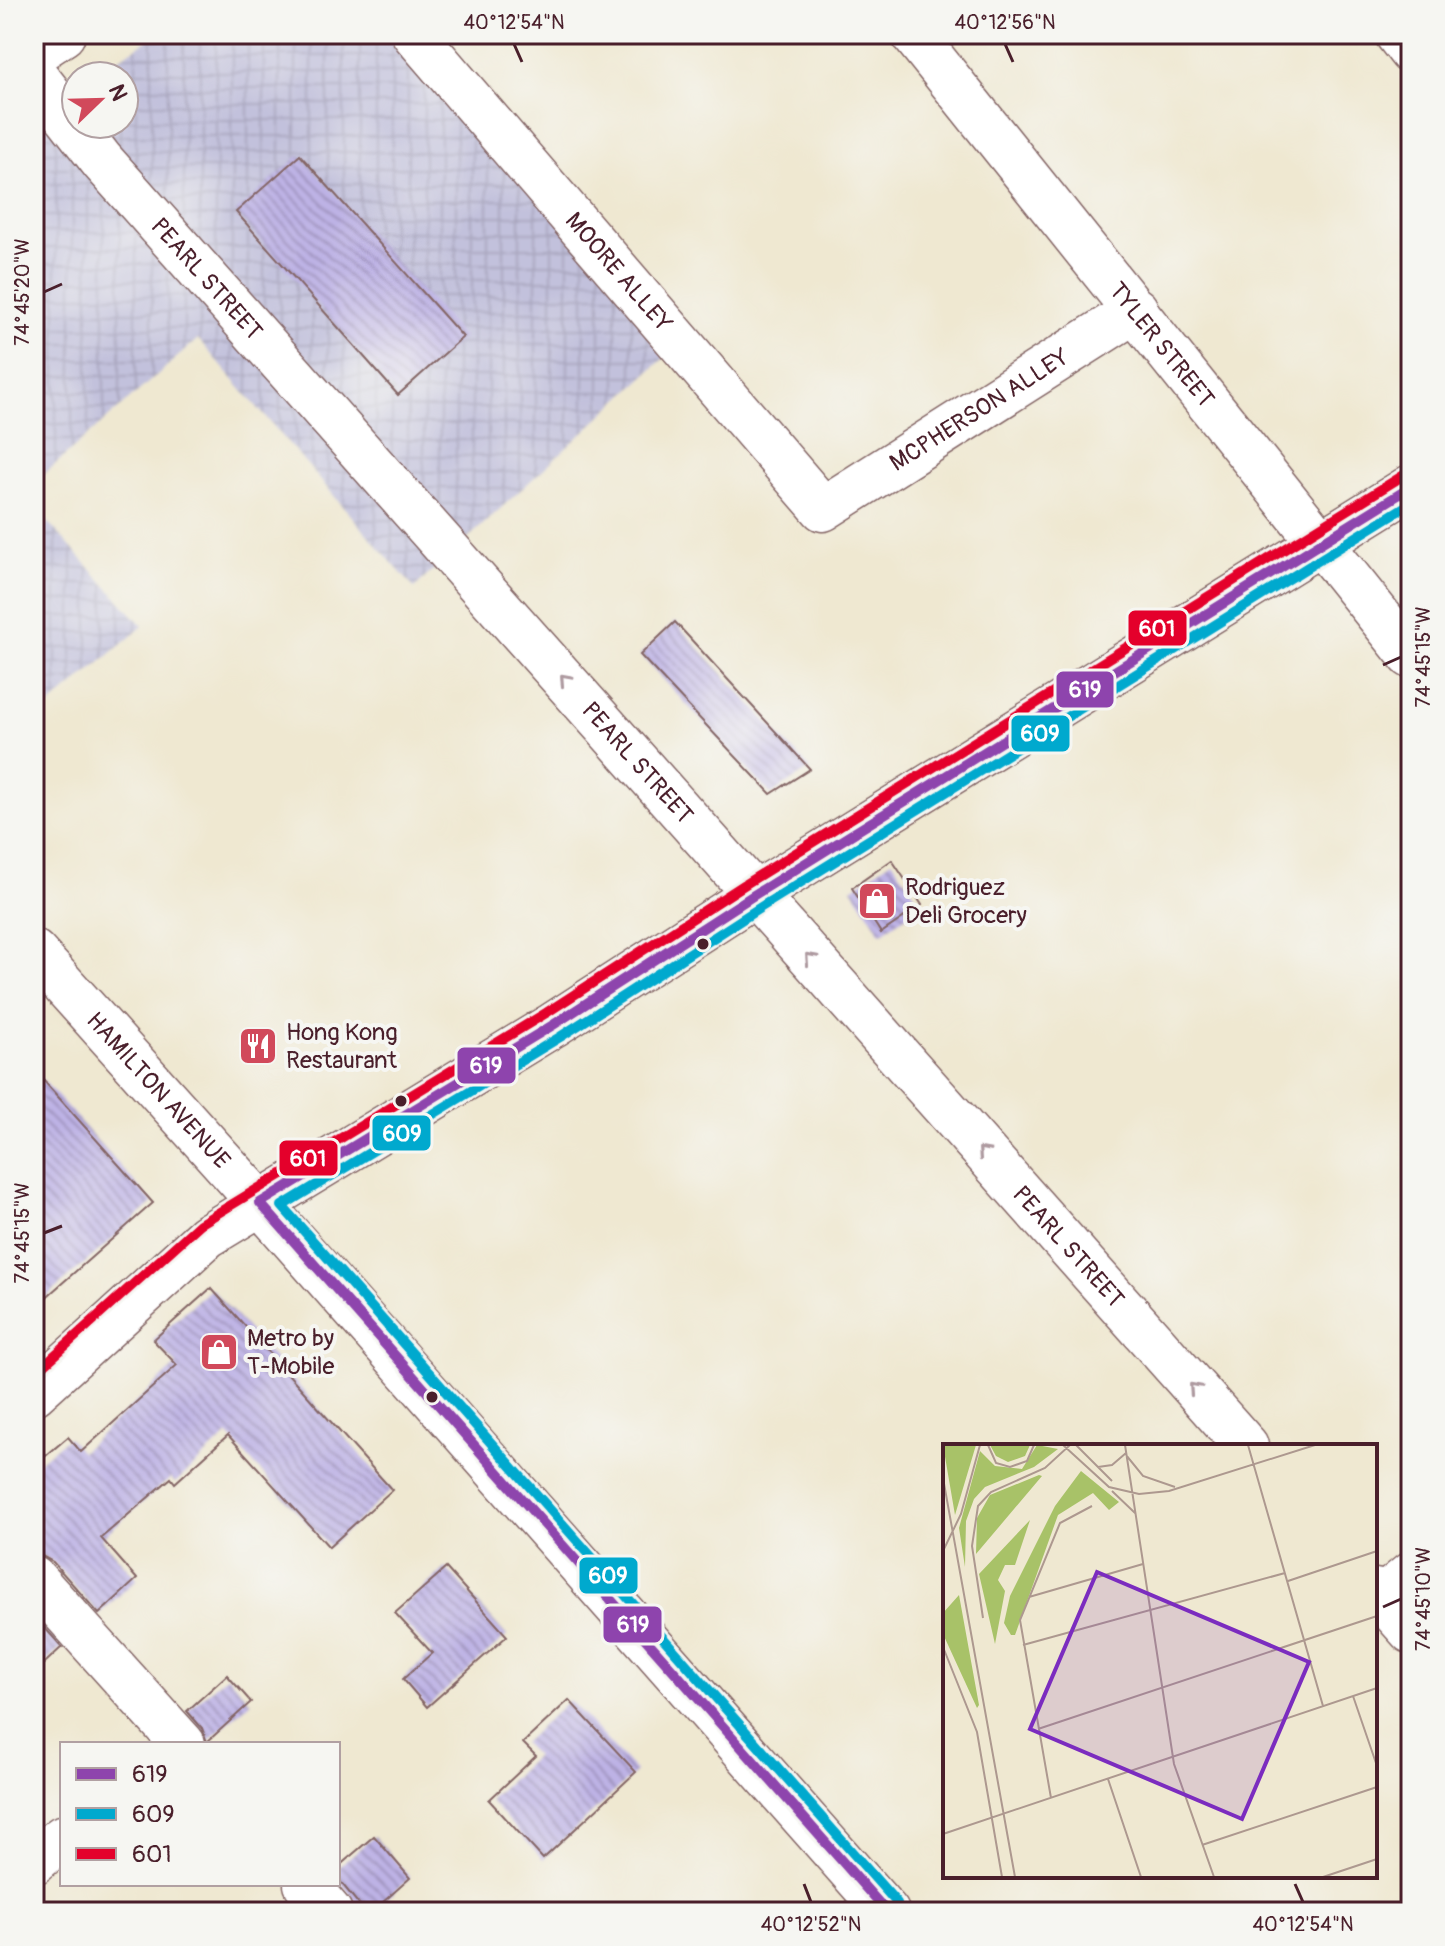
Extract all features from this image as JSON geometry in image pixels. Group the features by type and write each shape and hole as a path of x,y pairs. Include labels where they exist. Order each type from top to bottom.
{"street":[{"path":"34,53 63,34"},
{"name":"MOORE ALLEY","path":"414,34 823,509"},
{"name":"TYLER STREET","path":"913,34 1411,656"},
{"path":"1397,34 1411,52"},
{"name":"PEARL STREET","path":"34,74 102,161 1244,1444"},
{"name":"MCPHERSON ALLEY","path":"823,509 1136,310"},
{"path":"34,1393 203,1240 566,1017 754,895 1411,487"},
{"name":"HAMILTON AVENUE","path":"34,952 887,1912"},
{"path":"34,1579 177,1742"},
{"path":"1389,1588 1411,1631"},
{"path":"34,1862 60,1840"},
{"path":"308,1886 330,1912"}],"shaded area":[{"path":"157,34 410,34 674,349 414,588 198,339 34,483 34,114 60,97 60,140 140,140 140,60 117,60"},
{"path":"34,507 143,626 34,719"}],"building":[{"path":"300,155 463,337 398,395 236,212"},
{"path":"675,622 810,769 771,794 640,655"},
{"path":"892,860 922,905 881,933 852,888"},
{"path":"34,1070 153,1203 34,1308"},
{"path":"211,1288 392,1490 329,1547 228,1435 175,1483 171,1478 101,1538 137,1579 99,1614 53,1562 34,1555 34,1466 68,1437 81,1452 177,1365 153,1340"},
{"path":"446,1568 507,1636 427,1707 403,1679 432,1653 395,1613"},
{"path":"34,1616 62,1647 34,1673"},
{"path":"227,1675 251,1702 207,1742 202,1728 187,1711"},
{"path":"569,1700 636,1772 543,1859 489,1800 536,1756 523,1743"},
{"path":"374,1836 410,1878 372,1912 365,1912 340,1881 340,1865"}],"transit line":[{"name":"601","path":"34,1374 200,1224 546,1013 747,883 1404,475"},
{"name":"619","path":"887,1912 260,1203 553,1025 754,895 1411,487"},
{"name":"609","path":"897,1903 282,1206 560,1037 761,907 1411,503"}],"place":[{"name":"Rodriguez Deli Grocery","path":"877,901"},
{"name":"Hong Kong Restaurant","path":"258,1046"},
{"name":"Metro by T-Mobile","path":"219,1352"}]}
